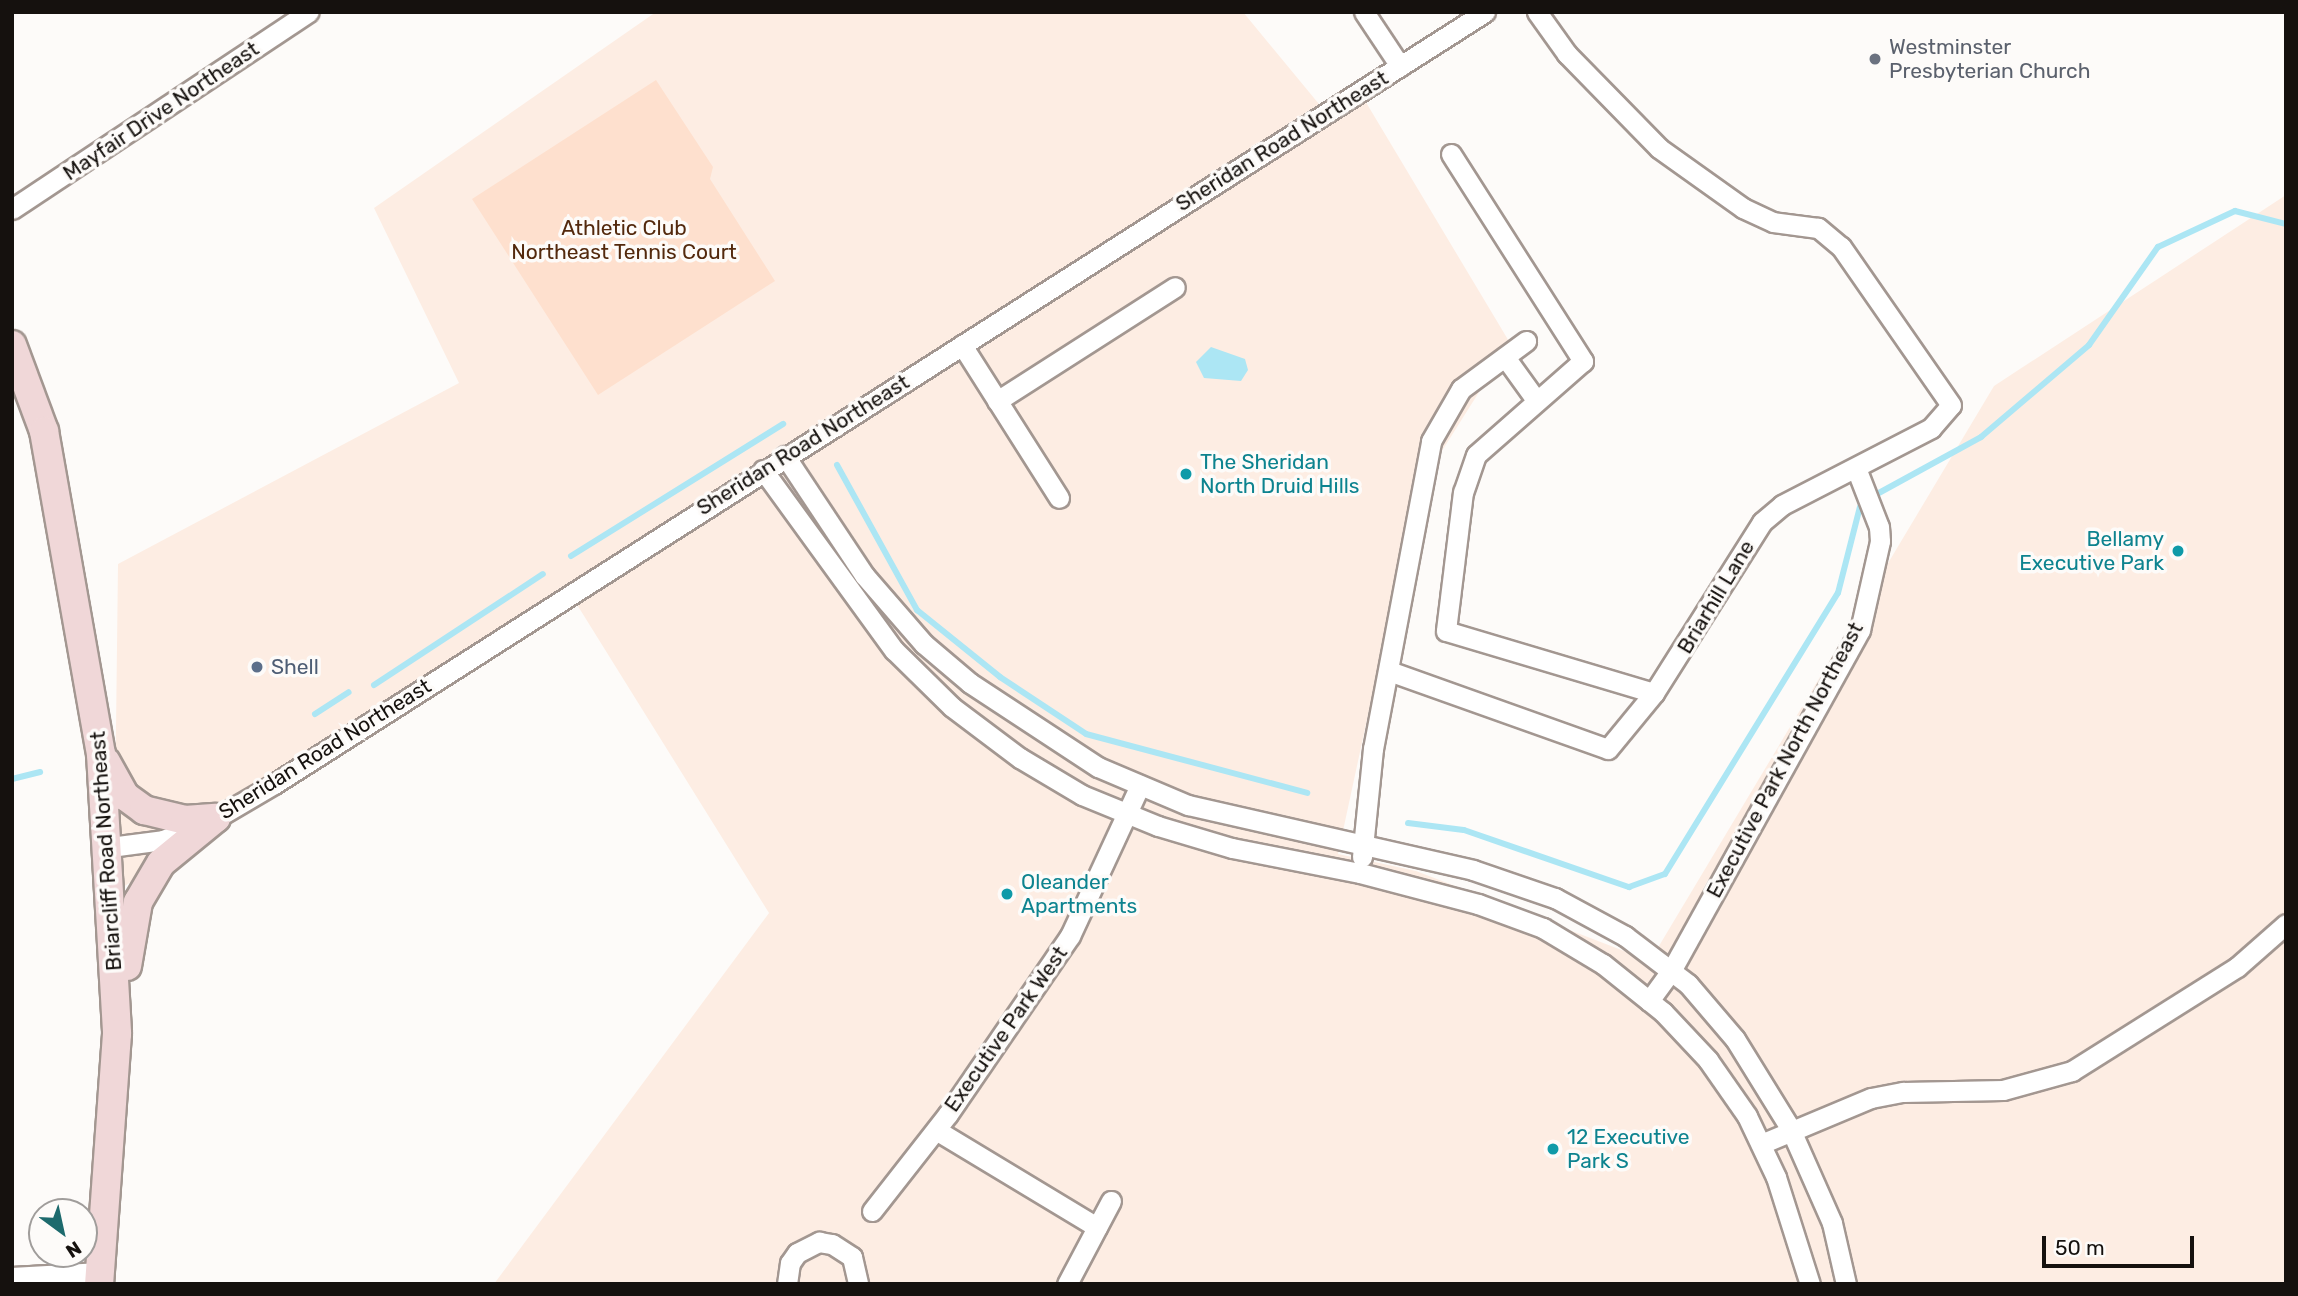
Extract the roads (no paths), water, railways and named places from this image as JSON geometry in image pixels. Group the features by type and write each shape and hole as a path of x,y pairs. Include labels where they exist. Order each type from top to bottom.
{"main road":[{"name":"Briarcliff Road Northeast","path":"12,345 44,431 101,754 110,847 117,1034 100,1278"},
{"path":"101,754 125,796 144,810 185,820 216,818"},
{"path":"117,1034 138,902 161,863 216,818"}],"street":[{"name":"Mayfair Drive Northeast","path":"12,209 309,12"},
{"path":"1364,12 1400,66"},
{"name":"Sheridan Road Northeast","path":"110,847 163,840 216,818 1485,12"},
{"name":"Briarhill Lane","path":"1389,671 1608,749 1654,693 1762,522 1782,505 1931,428 1951,405 1841,247 1818,228 1773,222 1743,208 1659,148 1567,54 1537,12"},
{"path":"1451,153 1583,361 1476,455 1463,492 1447,631 1654,693"},
{"path":"997,401 1175,287"},
{"path":"1360,873 1373,749 1431,441 1461,389 1526,341"},
{"path":"962,345 1059,498"},
{"path":"1505,357 1536,400"},
{"path":"785,456 864,575 924,644 970,683 1039,731 1098,767 1140,785 1232,817 1473,870 1555,898 1625,936 1688,984 1735,1039 1790,1128 1832,1223 1846,1284"},
{"name":"Executive Park North Northeast","path":"1649,1001 1671,971 1860,630 1880,541 1879,527 1856,468"},
{"path":"763,470 894,650 952,707 1030,764 1082,795 1232,848 1360,873 1478,904 1543,928 1603,964 1649,1001 1708,1060 1748,1116 1776,1177 1810,1284"},
{"name":"Executive Park West","path":"872,1212 936,1130 1070,936 1140,785"},
{"path":"1761,1144 1790,1128 1871,1098 1903,1092 2003,1090 2072,1071 2237,967 2286,924"},
{"path":"936,1130 1097,1227"},
{"path":"1067,1284 1111,1201"},
{"path":"787,1284 790,1263 797,1253 819,1242 832,1244 852,1257 858,1284"},
{"path":"12,1277 100,1278"}],"water":[{"path":"1211,347 1245,359 1248,370 1241,381 1204,378 1196,362"}],"waterway":[{"path":"1877,494 1981,437 2089,345 2158,247 2235,211 2286,224"},
{"path":"571,556 783,424"},
{"path":"837,465 917,610 1000,677 1086,734 1307,793"},
{"path":"1408,823 1464,830 1629,887 1665,874 1838,593 1860,507"},
{"path":"374,685 543,574"},
{"path":"315,714 349,692"},
{"path":"12,779 40,772"}],"place":[{"name":"Westminster Presbyterian Church","path":"1875,59"},
{"name":"The Sheridan North Druid Hills","path":"1186,474"},
{"name":"Bellamy Executive Park","path":"2178,551"},
{"name":"Shell","path":"257,667"},
{"name":"Oleander Apartments","path":"1007,894"},
{"name":"12 Executive Park S","path":"1553,1149"}],"park label":[{"name":"Athletic Club Northeast Tennis Court","path":"624,240"}]}
